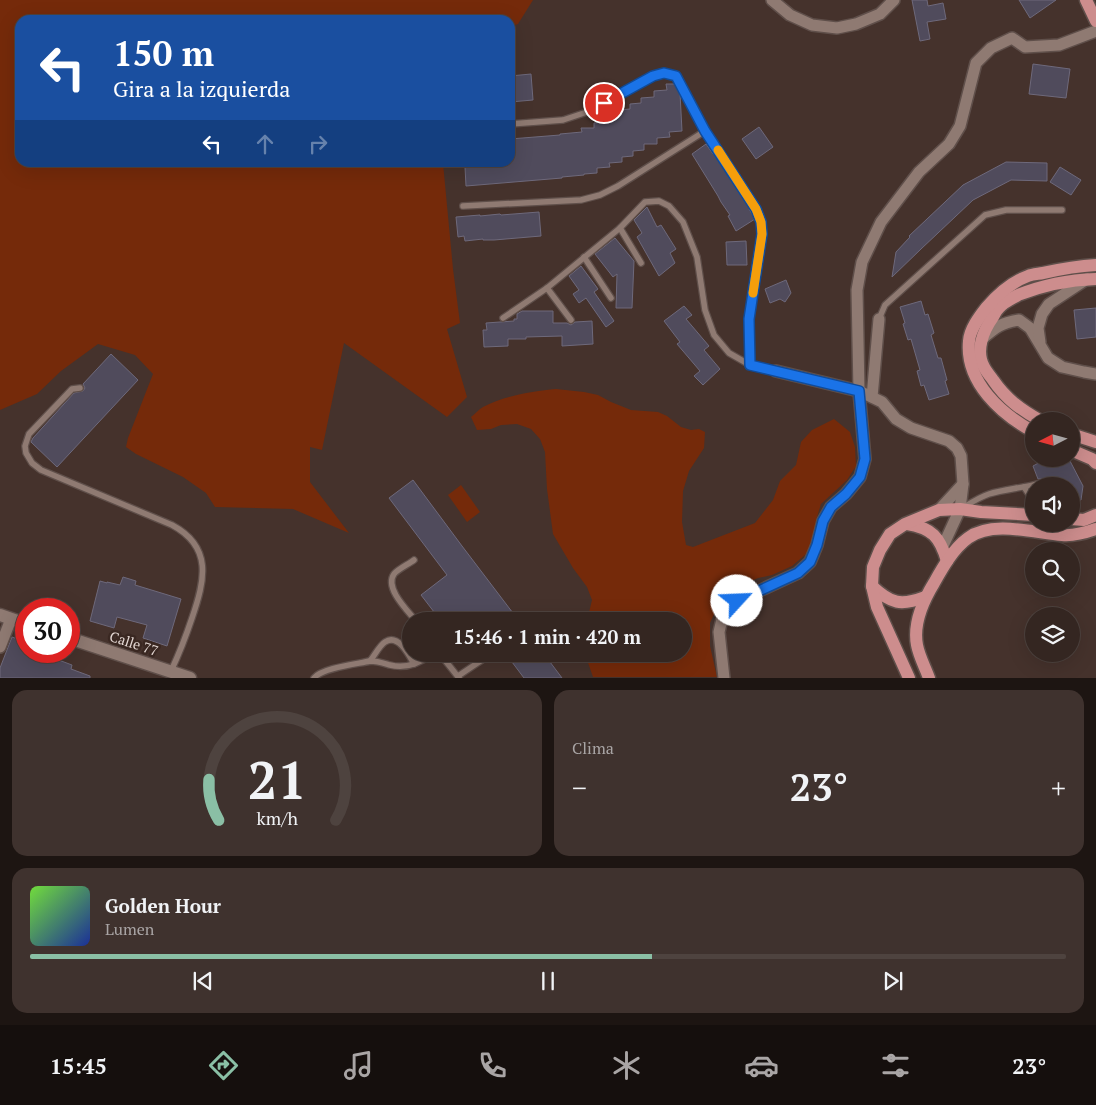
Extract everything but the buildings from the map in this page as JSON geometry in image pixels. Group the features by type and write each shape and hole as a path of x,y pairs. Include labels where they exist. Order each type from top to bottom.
{"main road":[{"path":"1086,0 1096,21"},
{"path":"1025,427 994,403 974,374 969,356 969,340 977,320 995,298 1029,276 1060,269 1096,265"},
{"path":"1025,412 1004,396 983,365 980,351 981,339 986,326 1002,305 1012,298 1049,284 1091,279"},
{"path":"1080,437 1096,442"},
{"path":"1080,454 1096,463"},
{"path":"909,678 877,607 872,586 873,567 880,550 890,534 906,524 939,510 960,509 1025,514"},
{"path":"1080,519 1084,520 1096,514"},
{"path":"906,524 920,526 934,534 943,546 947,561"},
{"path":"929,678 917,645 917,626 926,597 947,561 969,537 983,531 999,529 1064,535 1084,534 1096,529"},
{"path":"872,586 883,597 896,602 912,603 926,597"},
{"name":"Calle 77","path":"80,642 190,678"}],"street":[{"path":"772,0 790,15 812,24 837,28 856,24 880,14 894,0"},
{"path":"724,678 719,632 723,615 737,601 798,573 810,562 817,545 823,521 831,507 846,494 860,477 865,459 859,391 857,290 862,262 881,222 919,172 949,144 960,126 976,63 991,48 1012,38 1026,47 1059,44 1096,31"},
{"path":"1040,346 1038,328 1042,314 1049,304 1091,279"},
{"path":"872,397 879,319"},
{"path":"981,339 1004,322 1019,320 1030,328 1048,358 1062,367 1096,374"},
{"path":"776,372 859,391 882,402 896,419 911,428 949,440 957,448 961,456 963,484 960,509 943,546"},
{"path":"939,510 963,484"},
{"path":"0,647 5,617"}],"lane":[{"path":"515,124 563,120 587,112 653,76 664,73 676,76 705,131 756,209 761,222 762,234 749,319 750,365"},
{"path":"463,206 581,200 600,195 618,186 705,131"},
{"path":"503,318 547,288 620,228 645,202 659,201 669,206 683,222 697,257 705,310 714,335 729,353 750,365 776,372"},
{"path":"879,319 885,305 985,215 1006,210 1062,210"},
{"path":"620,228 641,263"},
{"path":"584,257 611,298"},
{"path":"547,288 571,320"},
{"path":"80,388 72,388 30,434 25,446 26,453 32,463 41,470 172,525 183,531 194,543 202,562 202,584 183,646 171,671"},
{"path":"960,509 979,498 1024,487"},
{"path":"409,612 394,592 392,581 394,574 414,560"},
{"path":"370,661 383,643 393,640 401,644 414,664"},
{"path":"314,678 320,672 370,661 400,666 419,662"},
{"path":"447,662 459,677 479,662"}],"shaded area":[{"path":"0,0 533,0 518,24 515,25 515,15 15,15 15,167 443,167 460,323 447,329 467,397 447,417 344,343 322,450 310,447 310,482 349,533 293,509 215,507 206,493 183,477 136,454 126,447 153,374 135,355 98,344 61,371 37,394 0,410"},
{"path":"556,389 598,395 631,410 658,412 667,416 681,427 691,430 699,429 705,432 704,448 689,471 683,491 682,522 686,545 693,547 755,523 773,500 780,481 796,465 801,442 812,430 834,419 850,432 855,447 856,466 847,480 821,504 816,520 813,541 805,555 792,566 740,586 720,601 710,623 710,646 717,677 593,677 588,662 692,662 692,612 589,612 592,600 587,587 573,568 553,534 547,489 545,452 540,439 531,429 517,424 477,430 471,417 481,408 491,403 528,393"},
{"path":"461,485 480,512 467,522 448,495"}],"slow traffic":[{"path":"718,150 756,209 761,222 762,234 753,293"}],"route":[{"path":"604,103 653,76 664,73 676,76 705,131 756,209 761,222 762,234 749,319 750,365 859,391 865,459 860,477 846,494 831,507 823,521 817,545 810,562 798,573 737,601"}]}
